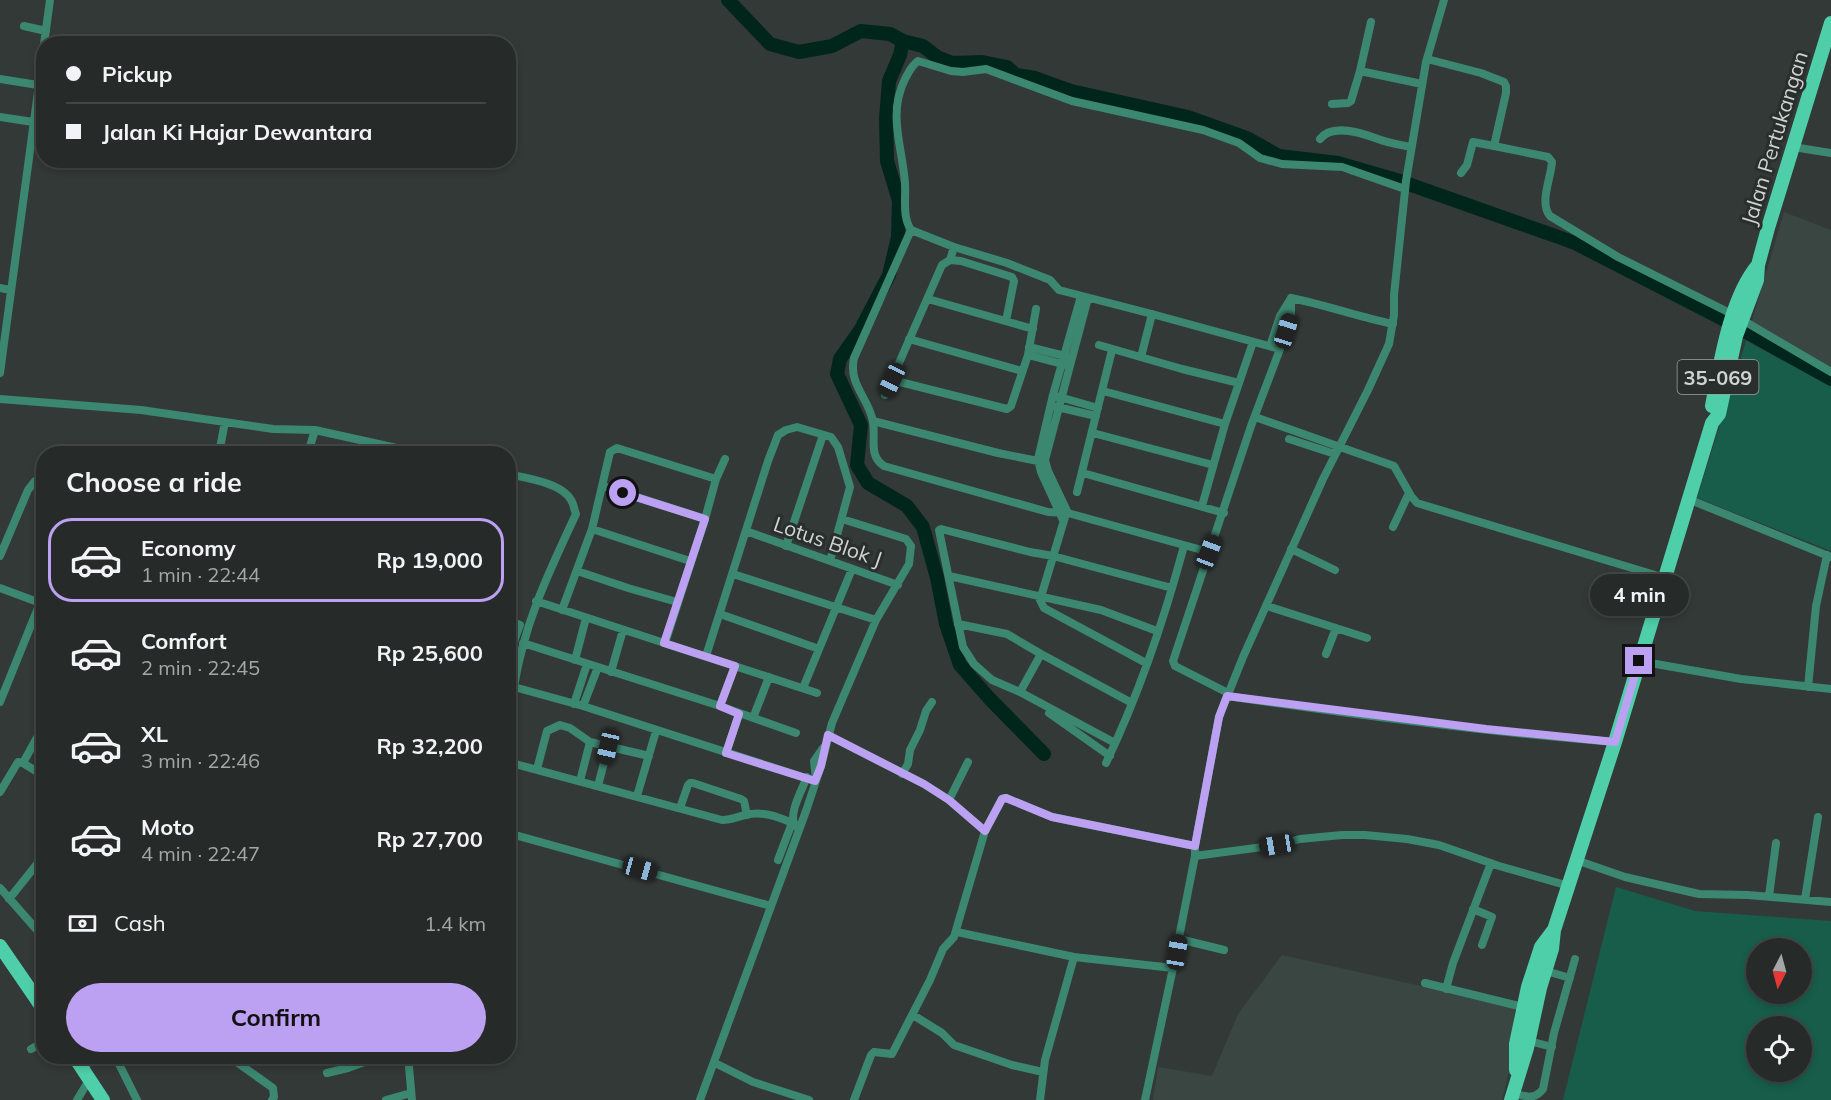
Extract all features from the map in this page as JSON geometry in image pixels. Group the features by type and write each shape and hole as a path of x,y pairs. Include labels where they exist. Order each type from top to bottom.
{"main road":[{"name":"Jalan Pertukangan","path":"1735,325 1748,276 1758,265 1793,147 1826,60 1831,24"},
{"name":"35-069","path":"1515,1093 1532,1042 1531,997 1549,971 1554,930 1615,742 1712,423 1719,414 1735,325"},
{"name":"35-069","path":"1515,1093 1516,1044 1531,997 1541,947 1554,930"},
{"path":"0,946 36,998"},
{"path":"79,1064 103,1100"}],"street":[{"path":"45,36 50,0"},
{"path":"1145,1100 1179,939 1219,717 1291,549 1389,344 1393,324 1405,185 1427,59 1444,0"},
{"path":"1332,104 1351,101 1371,22"},
{"path":"24,26 46,31"},
{"path":"1427,59 1481,73 1504,82 1506,93 1494,146"},
{"path":"1280,349 1059,291 1050,280 911,230 907,224 905,212 905,182 895,121 900,88 912,65 918,62 963,72 986,69 1071,101 1203,130 1239,143 1260,158 1282,164 1342,167 1405,185"},
{"path":"1360,71 1422,84"},
{"path":"0,79 36,85"},
{"path":"0,373 36,100"},
{"path":"0,117 33,122"},
{"path":"1320,140 1324,134 1332,130 1367,134 1377,139 1412,147"},
{"path":"1461,173 1467,165 1473,142 1548,158 1552,162 1545,202 1546,212 1550,216 1735,325 1831,372"},
{"path":"1793,147 1831,153"},
{"path":"911,230 854,358 852,370 873,421 874,456 878,463 1048,512 1139,532 1209,552"},
{"path":"950,260 954,247"},
{"path":"885,395 942,264 950,260 961,261 1012,277 1014,280 1006,321"},
{"path":"0,288 10,290"},
{"path":"1042,462 1054,406 1084,297"},
{"path":"1292,298 1314,302 1366,319 1393,324"},
{"path":"1270,346 1280,316 1292,298"},
{"path":"1292,298 1291,313 1280,349 1173,663 1228,695 1445,724 1615,742"},
{"path":"928,299 1033,328"},
{"path":"892,380 1007,409 1011,406 1022,372 1036,309"},
{"path":"1141,357 1152,314"},
{"path":"909,339 1022,372"},
{"path":"1202,507 1225,424 1253,342"},
{"path":"1099,345 1239,383"},
{"path":"1077,492 1112,350"},
{"path":"1028,351 1067,360"},
{"path":"1103,391 1225,424"},
{"path":"1057,397 1097,412"},
{"path":"0,399 141,410 273,429 315,430 387,446"},
{"path":"1054,406 1097,412"},
{"path":"1255,417 1337,451"},
{"path":"873,421 1042,462 1048,471 1063,515 1040,597 1041,604 1044,608 1146,663"},
{"path":"220,446 225,422"},
{"path":"706,656 778,435 797,427 831,437 838,447 850,487 830,561"},
{"path":"310,446 315,430"},
{"path":"1093,433 1213,465"},
{"path":"786,546 823,435"},
{"path":"1289,439 1394,466 1414,500 1428,506 1665,578"},
{"path":"562,610 592,529 610,452 617,448 716,478"},
{"path":"664,643 705,519 716,478 725,459"},
{"path":"1083,473 1224,513"},
{"path":"516,476 562,489 571,499 576,514 536,601 523,643 516,677"},
{"path":"0,556 28,490 36,481"},
{"path":"603,486 705,519"},
{"path":"1393,527 1409,493"},
{"path":"1689,499 1829,556 1816,606 1808,687"},
{"path":"700,1100 799,832 813,780 814,760 825,746 876,620 909,564 911,546 906,539 842,519"},
{"path":"592,529 690,561"},
{"path":"1115,743 992,680 974,664 963,647 939,530 1053,556 1172,588"},
{"name":"Lotus Blok J","path":"746,531 898,585"},
{"path":"1043,705 1048,713 1108,760 1132,703 1172,588 1184,546"},
{"path":"1291,549 1335,570"},
{"path":"803,688 852,569"},
{"path":"578,571 677,602"},
{"path":"733,574 876,620"},
{"path":"949,576 1101,610 1157,631"},
{"path":"0,588 36,601"},
{"path":"536,601 817,693"},
{"path":"1267,606 1367,638"},
{"path":"720,614 819,649"},
{"path":"0,702 36,617"},
{"path":"575,660 586,618"},
{"path":"516,623 520,625 516,636"},
{"path":"958,624 1007,634 1132,703"},
{"path":"1326,654 1336,628"},
{"path":"611,672 623,630"},
{"path":"523,643 720,706 796,733"},
{"path":"1020,693 1041,654"},
{"path":"1639,661 1741,679 1831,689"},
{"path":"579,705 587,664"},
{"path":"720,706 735,666"},
{"path":"579,705 598,667"},
{"path":"753,718 769,677"},
{"path":"516,688 579,705 813,780"},
{"path":"902,774 908,764 910,750 926,711 932,702"},
{"path":"726,753 739,714"},
{"path":"537,769 547,730 560,725 570,728 590,742 649,756"},
{"path":"637,796 656,731"},
{"path":"828,735 952,803 985,831"},
{"path":"23,763 36,739"},
{"path":"580,781 590,742"},
{"path":"598,786 608,747"},
{"path":"952,803 968,762"},
{"path":"0,792 16,763 23,763 36,771"},
{"path":"516,764 722,820 730,820 747,814 764,813 792,823 799,832"},
{"path":"778,860 793,816 813,780"},
{"path":"680,808 688,785 693,783 741,799 744,801 747,814"},
{"path":"854,1100 871,1055 874,1053 892,1054 913,1015 943,949 953,937 985,831 1002,799 1006,798 1052,817 1195,846"},
{"path":"1805,899 1818,817"},
{"path":"1195,856 1300,839 1342,834 1365,835 1439,845 1569,886"},
{"path":"516,835 771,906"},
{"path":"1769,896 1776,843"},
{"path":"1576,860 1625,877 1684,892 1831,902"},
{"path":"1448,983 1491,863"},
{"path":"9,899 36,865"},
{"path":"0,888 36,929"},
{"path":"1473,909 1492,916 1482,945"},
{"path":"953,937 1074,957 1173,968"},
{"path":"1179,939 1224,950"},
{"path":"1040,1100 1043,1072 1074,957"},
{"path":"1515,1093 1534,1098 1543,1089 1549,1046 1567,977 1575,959"},
{"path":"1549,971 1567,977"},
{"path":"1425,983 1448,983 1531,997"},
{"path":"913,1015 954,1045 1012,1065 1043,1072"},
{"path":"1532,1042 1549,1046"},
{"path":"30,1049 36,1046"},
{"path":"715,1063 753,1082 809,1100"},
{"path":"119,1064 137,1100"},
{"path":"239,1064 273,1088 272,1100"},
{"path":"347,1064 348,1068"},
{"path":"327,1072 359,1064"},
{"path":"386,1100 412,1096 409,1064"},
{"path":"77,1100 90,1080"}],"shaded area":[{"path":"1784,212 1831,230 1831,386 1746,341"},
{"path":"1282,955 1515,1007 1510,1068 1502,1100 1153,1100 1158,1067 1212,1076 1238,1014"}],"green space":[{"path":"1746,341 1831,386 1831,551 1697,498"},
{"path":"1616,887 1695,911 1831,921 1831,1100 1563,1100"}],"waterway":[{"path":"728,0 770,44 799,52 832,46 861,31 890,34 903,41 889,81 886,118 887,161 899,201 898,237 889,275 861,329 840,359 837,374 861,425 857,465 868,483 907,506 923,527 937,578 946,624 960,665 1044,754"},
{"path":"903,41 923,46 937,57 952,63 982,62 1007,67 1016,75 1035,78 1071,91 1188,117 1247,138 1279,156 1338,163 1400,181 1575,243 1723,319 1831,379"}],"route":[{"path":"623,493 705,519 664,643 735,666 720,706 739,714 726,753 815,781 828,735 924,784 949,800 985,831 1002,799 1006,798 1052,817 1195,846 1219,717 1227,696 1552,737 1615,742 1639,661"}]}
